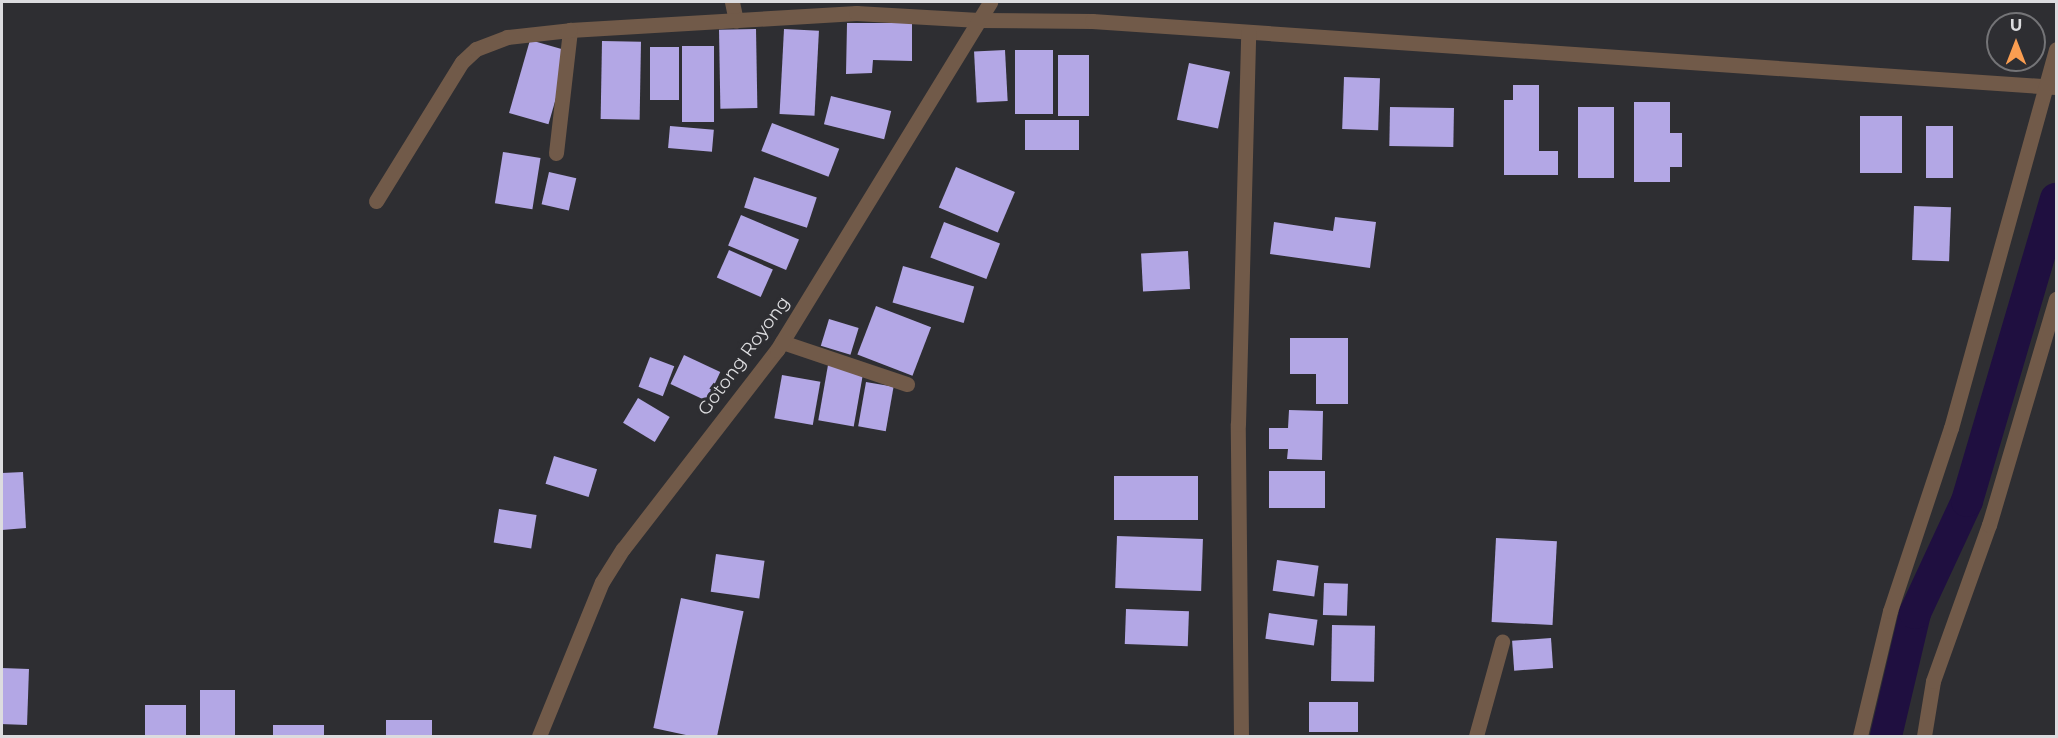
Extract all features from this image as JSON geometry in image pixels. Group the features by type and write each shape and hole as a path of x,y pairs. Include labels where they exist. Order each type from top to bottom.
{"street":[{"path":"732,2 736,21"},
{"name":"Gotong Royong","path":"539,736 602,582 623,549 782,342 990,2"},
{"path":"376,201 462,62 476,49 507,37 570,30 856,13 979,20 1092,21 2053,87"},
{"path":"556,153 570,30"},
{"path":"1240,736 1238,424 1248,32"},
{"path":"1860,736 1890,611 1951,428 2053,87 2056,49"},
{"path":"1924,736 1933,681 1989,525 2056,298"},
{"path":"782,342 907,384"},
{"path":"1476,736 1502,642"}],"building":[{"path":"847,23 912,23 912,61 873,60 872,73 846,74"},
{"path":"756,29 757,108 720,109 719,30"},
{"path":"784,29 819,31 815,116 780,114"},
{"path":"530,40 569,51 548,124 509,113"},
{"path":"602,41 641,42 640,120 601,119"},
{"path":"682,46 714,46 714,122 682,122"},
{"path":"650,47 679,47 679,100 650,100"},
{"path":"1005,50 1008,101 977,103 974,52"},
{"path":"1015,50 1053,50 1053,114 1015,114"},
{"path":"1058,55 1089,55 1089,116 1058,116"},
{"path":"1189,63 1230,72 1218,128 1177,120"},
{"path":"1344,77 1380,78 1378,130 1342,129"},
{"path":"1513,85 1539,85 1539,151 1558,151 1558,175 1504,175 1504,100 1513,100"},
{"path":"831,96 891,111 884,139 824,124"},
{"path":"1634,102 1670,102 1670,133 1682,133 1682,167 1670,167 1670,182 1634,182"},
{"path":"1390,107 1454,108 1453,147 1389,146"},
{"path":"1578,107 1614,107 1614,178 1578,178"},
{"path":"1860,116 1902,116 1902,173 1860,173"},
{"path":"1025,120 1079,120 1079,150 1025,150"},
{"path":"772,123 839,149 828,177 761,151"},
{"path":"670,126 714,130 712,152 668,148"},
{"path":"1926,126 1953,126 1953,178 1926,178"},
{"path":"503,152 541,158 532,209 495,203"},
{"path":"956,167 1015,192 998,233 939,208"},
{"path":"549,172 576,178 569,210 542,204"},
{"path":"754,177 817,197 807,228 744,207"},
{"path":"1914,206 1951,207 1949,261 1912,260"},
{"path":"741,215 799,240 786,270 728,245"},
{"path":"1335,217 1376,222 1370,268 1270,254 1274,222 1333,231"},
{"path":"944,222 1000,244 986,279 930,257"},
{"path":"729,250 773,270 761,297 717,277"},
{"path":"1188,251 1190,289 1143,291 1141,253"},
{"path":"903,266 974,286 964,323 893,303"},
{"path":"876,306 931,327 912,376 857,355"},
{"path":"829,319 859,328 850,355 821,346"},
{"path":"1290,338 1348,338 1348,404 1316,404 1316,374 1290,374"},
{"path":"684,355 720,372 707,401 670,384"},
{"path":"650,357 674,366 663,396 639,387"},
{"path":"828,365 863,371 854,426 818,420"},
{"path":"782,375 820,382 813,425 774,418"},
{"path":"866,382 894,387 886,431 858,426"},
{"path":"638,398 670,417 655,442 623,423"},
{"path":"1289,410 1323,411 1322,460 1287,459 1288,449 1269,449 1269,428 1288,428"},
{"path":"554,456 597,469 589,497 546,484"},
{"path":"1269,471 1325,471 1325,508 1269,508"},
{"path":"23,472 26,528 2,530 2,473"},
{"path":"1114,476 1198,476 1198,520 1114,520"},
{"path":"499,509 537,515 531,549 494,543"},
{"path":"1117,536 1203,539 1201,591 1115,588"},
{"path":"1496,538 1557,541 1553,625 1492,622"},
{"path":"716,554 765,561 759,598 711,592"},
{"path":"1277,560 1319,566 1314,597 1273,591"},
{"path":"1324,583 1348,584 1347,616 1323,615"},
{"path":"681,598 744,611 717,736 691,736 653,728"},
{"path":"1126,609 1189,611 1188,646 1125,644"},
{"path":"1269,613 1318,620 1314,646 1265,639"},
{"path":"1332,625 1375,626 1374,682 1331,681"},
{"path":"1551,638 1553,668 1514,671 1512,641"},
{"path":"2,668 29,669 27,725 2,724"},
{"path":"200,690 235,690 235,736 200,736"},
{"path":"1309,702 1358,702 1358,732 1309,732"},
{"path":"145,705 186,705 186,736 145,736"},
{"path":"386,720 432,720 432,736 386,736"},
{"path":"273,725 324,725 324,736 273,736"}],"waterway":[{"path":"1886,736 1915,613 1967,501 2056,199"}]}
